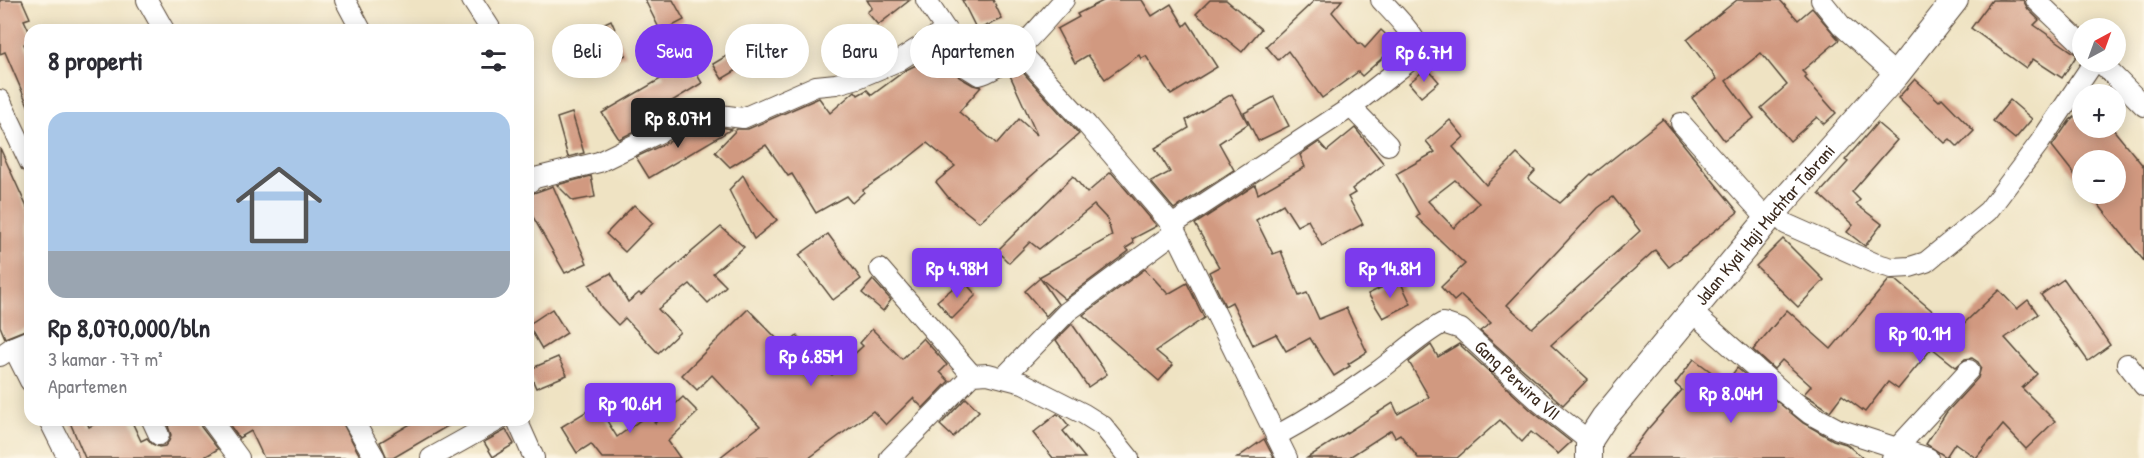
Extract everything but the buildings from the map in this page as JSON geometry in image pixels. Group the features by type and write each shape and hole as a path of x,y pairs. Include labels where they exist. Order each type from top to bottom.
{"street":[{"path":"345,0 358,24"},
{"path":"472,0 487,24"},
{"path":"926,0 942,24"},
{"path":"1036,30 1064,0"},
{"path":"1004,377 1066,312 1173,229 1351,107 1412,59 1419,47 1406,27 1381,0"},
{"path":"1821,0 1841,25 1896,75"},
{"name":"Jalan Kyai Haji Muchtar Tabrani","path":"1589,449 1604,418 1771,216 1896,75 1955,0"},
{"path":"2036,0 2072,34"},
{"path":"152,2 161,24"},
{"path":"534,179 599,162 704,113 743,118 816,86 858,78 898,61 910,53"},
{"path":"1036,69 1088,125 1173,229 1287,458"},
{"path":"1681,123 1771,216 1874,263 1892,268 1910,267 1926,262 1988,211 2040,142 2087,72"},
{"path":"2110,72 2144,106"},
{"path":"0,100 24,150"},
{"path":"1351,107 1388,145"},
{"path":"880,269 972,375"},
{"path":"1692,312 1810,414 1894,454 1928,458"},
{"name":"Gang Perwira VII","path":"1276,436 1328,405 1443,323 1461,329 1589,449"},
{"path":"14,348 24,369"},
{"path":"2127,364 2144,386"},
{"path":"1894,454 1969,370"},
{"path":"890,458 972,375 988,374 1023,383 1084,414 1103,426 1129,458"},
{"path":"52,426 68,458"},
{"path":"215,426 239,458"},
{"path":"356,426 375,458"},
{"path":"431,458 488,426"},
{"path":"520,426 534,458"}]}
